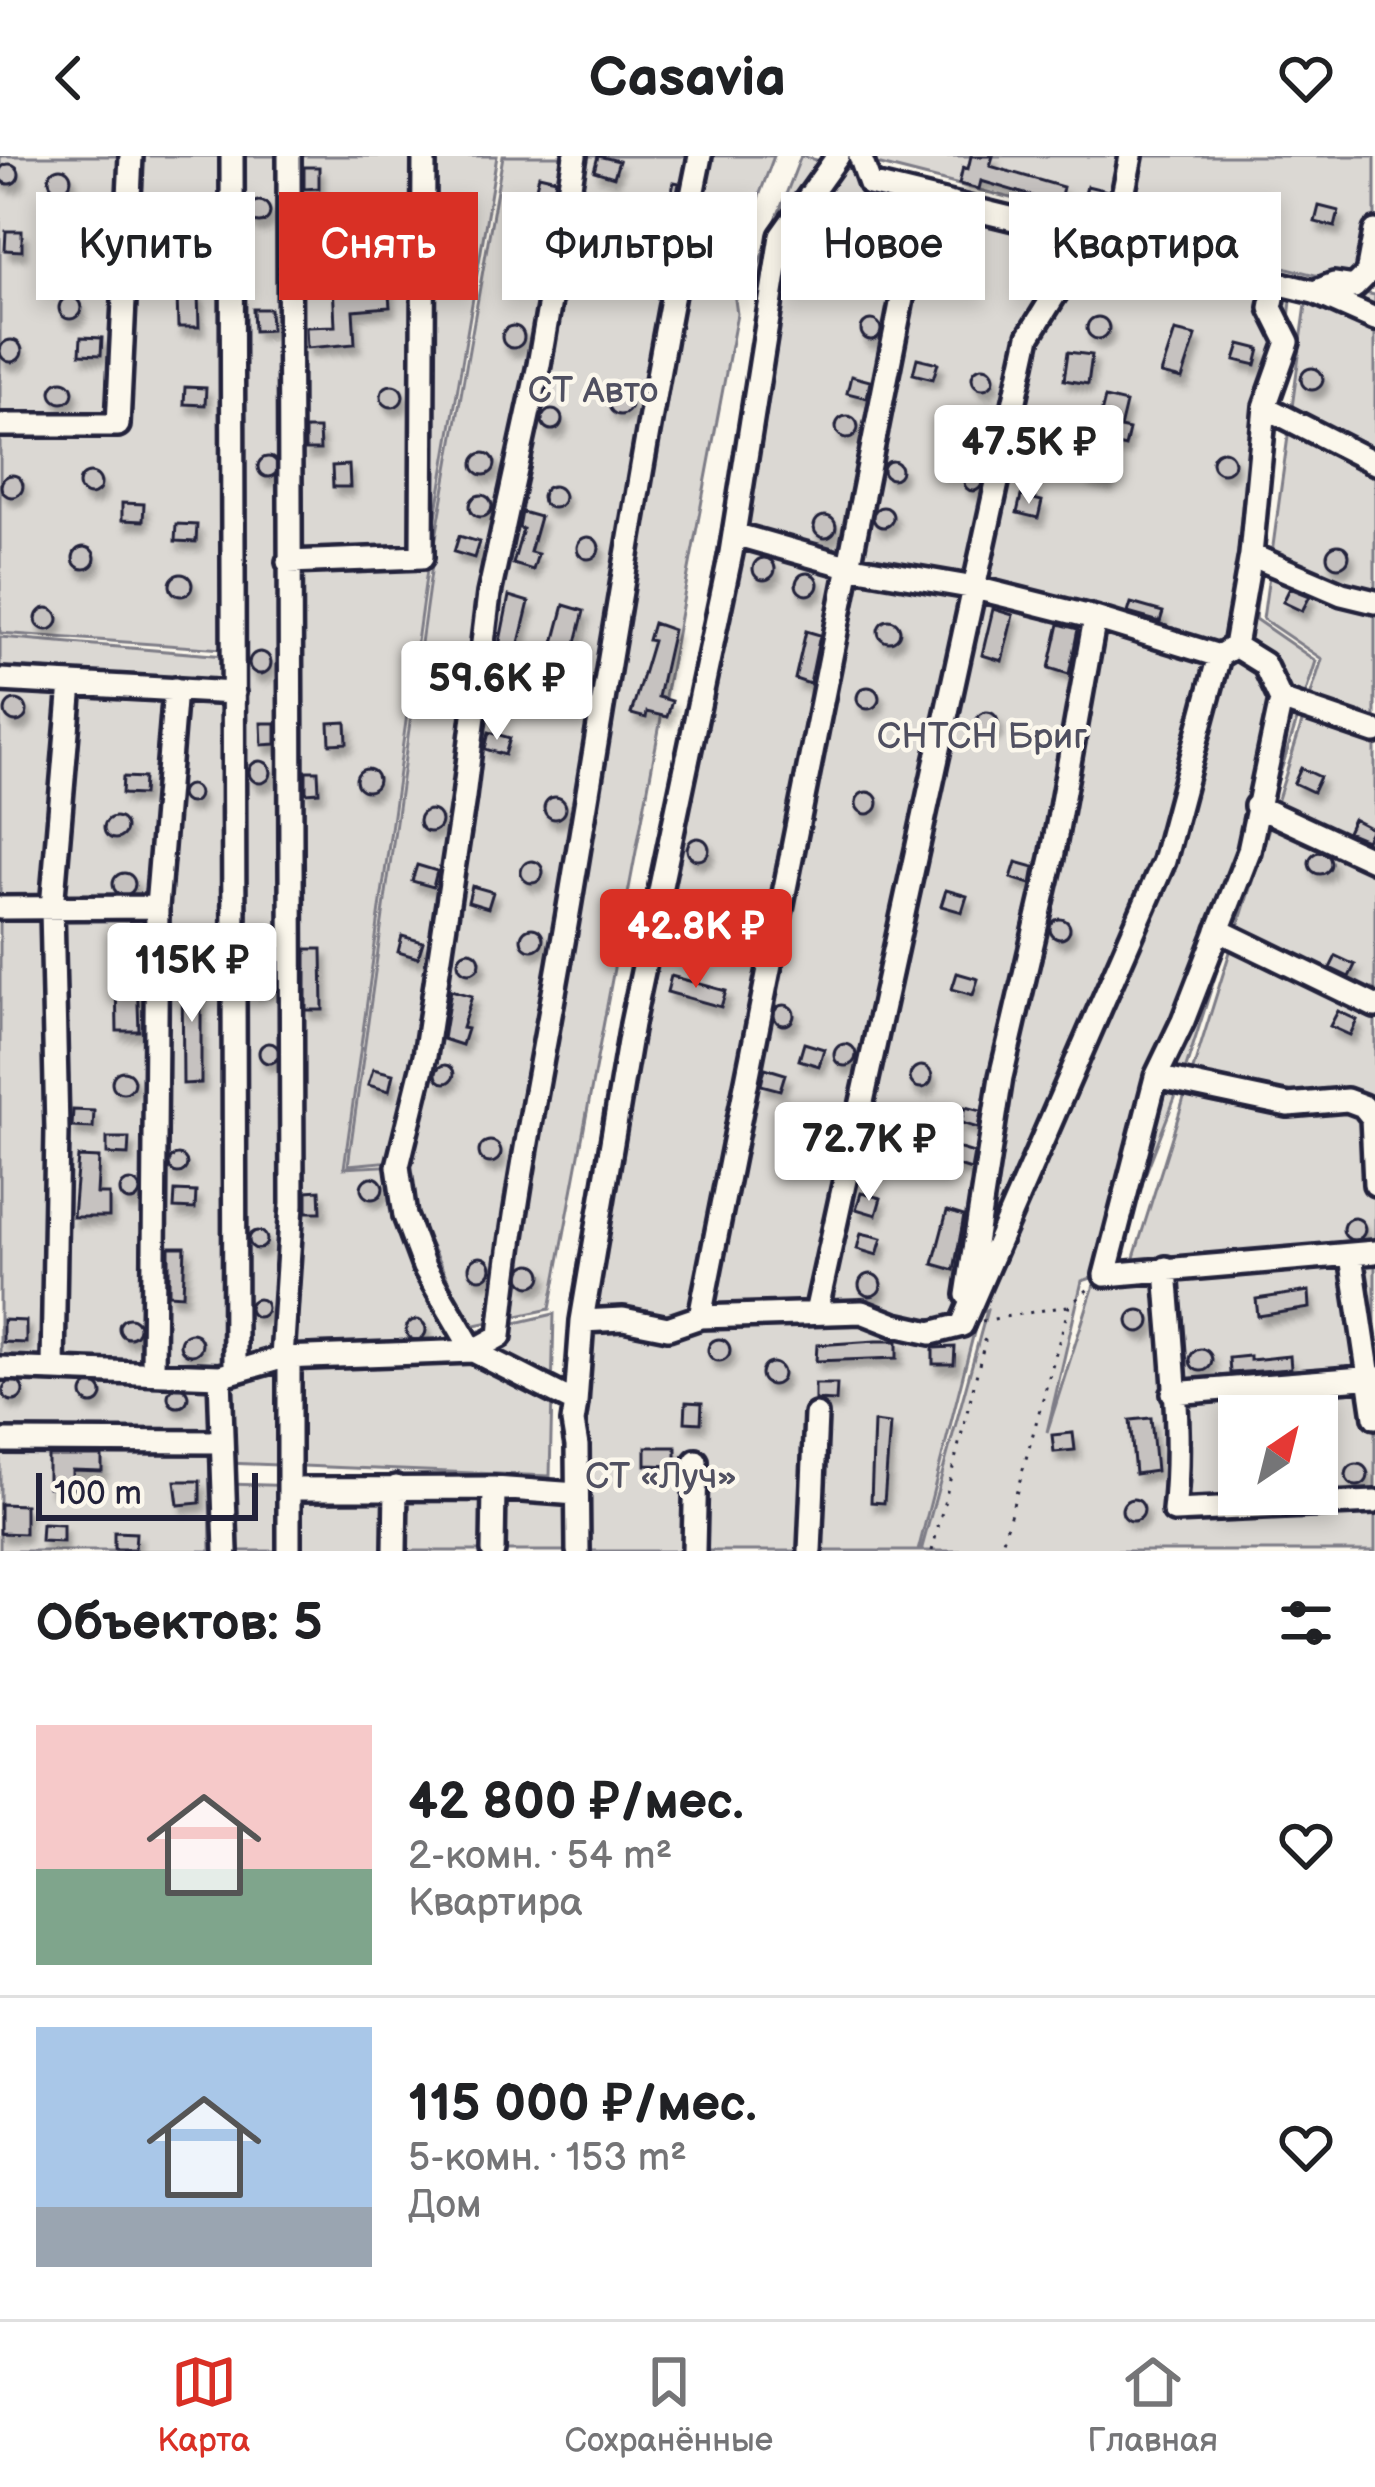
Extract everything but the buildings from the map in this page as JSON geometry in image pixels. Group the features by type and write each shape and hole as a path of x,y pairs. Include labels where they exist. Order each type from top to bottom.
{"street":[{"path":"0,425 118,425 131,156"},
{"path":"223,1549 220,1442 228,1373 234,693 232,156"},
{"path":"289,156 292,1204 285,1359 289,1551"},
{"path":"288,562 422,556 424,156"},
{"path":"473,1352 424,1267 405,1216 398,1166 424,1056 489,594 539,365 574,156"},
{"path":"473,1352 500,1336 510,1237 666,323 700,156"},
{"path":"578,1551 573,1422 582,1322 632,1024 734,534 782,236 838,156"},
{"path":"860,156 870,184 900,192"},
{"path":"1118,192 1130,156"},
{"path":"1315,292 1334,284 1354,287 1367,274 1375,231"},
{"path":"1281,284 1315,292 1375,319"},
{"path":"700,1317 901,300"},
{"path":"816,1313 1029,336 1057,300"},
{"path":"962,1325 1164,861 1251,554 1265,407 1288,342 1271,308 1273,300"},
{"path":"1265,407 1375,463"},
{"path":"734,534 847,566 976,587 1264,664 1281,700 1249,851 1156,1078 1105,1275 1375,1252"},
{"path":"1251,554 1342,594 1375,602"},
{"path":"962,1325 1001,1077 1052,858 1095,618"},
{"path":"0,680 234,693"},
{"path":"53,1367 57,1130 52,908 71,684"},
{"path":"153,1371 157,908 175,689"},
{"path":"1281,700 1375,732"},
{"path":"1256,806 1375,861"},
{"path":"0,908 157,908"},
{"path":"1218,930 1375,1006"},
{"path":"1156,1078 1288,1105 1347,1100 1363,1106 1372,1117 1375,1184"},
{"path":"1351,1256 1375,1417"},
{"path":"1166,1268 1178,1486 1174,1511 1375,1502"},
{"path":"582,1322 623,1319 668,1328 700,1317 862,1312 931,1333 962,1325"},
{"path":"0,1368 228,1373 285,1359 473,1352 576,1403"},
{"path":"1173,1393 1372,1377"},
{"path":"810,1551 816,1415"},
{"path":"0,1442 220,1442"},
{"path":"694,1551 696,1461"},
{"path":"395,1551 396,1487"},
{"path":"291,1490 494,1487 577,1494"},
{"path":"493,1551 494,1487"}],"path":[{"path":"962,1325 1069,1306 1105,1275"},
{"path":"1000,1551 1069,1306"},
{"path":"932,1551 986,1341 962,1325"}],"green space":[{"path":"0,156 219,156 219,192 36,192 36,300 220,300 222,649 0,633"},
{"path":"231,156 497,156 478,268 478,192 279,192 279,300 473,300 427,570 344,1168 400,1165 411,1212 472,1333 554,1314 550,1476 228,1463 231,300 255,300 255,192 231,192"},
{"name":"СТ Авто","path":"503,156 774,156 757,201 757,192 502,192 502,300 735,300 737,314 550,1309 471,1326 413,1210 402,1160 348,1165 435,543"},
{"name":"СНТСН Бриг","path":"801,156 940,192 787,192"},
{"path":"845,156 1375,156 1375,288 1281,266 1281,192 1009,192 1009,198"},
{"name":"СНТСН Бриг","path":"985,203 1009,210 1009,300 1281,300 1281,280 1293,283 1255,619 1316,661 1183,1077 1107,1273 1082,1281 1047,1432 1094,1285 1375,1257 1375,1551 921,1551 987,1310 979,1313 918,1551 582,1551 576,1310 761,317 757,268 781,207 781,300 985,300"},
{"path":"1309,283 1375,295 1375,1246 1131,1267 1322,659 1263,619"},
{"path":"0,637 224,656 221,1363 0,1360"},
{"path":"0,1380 208,1385 211,1551 0,1551"},
{"path":"228,1484 580,1494 577,1551 226,1551"}],"park label":[{"name":"СТ «Луч»","path":"661,1475"}]}
